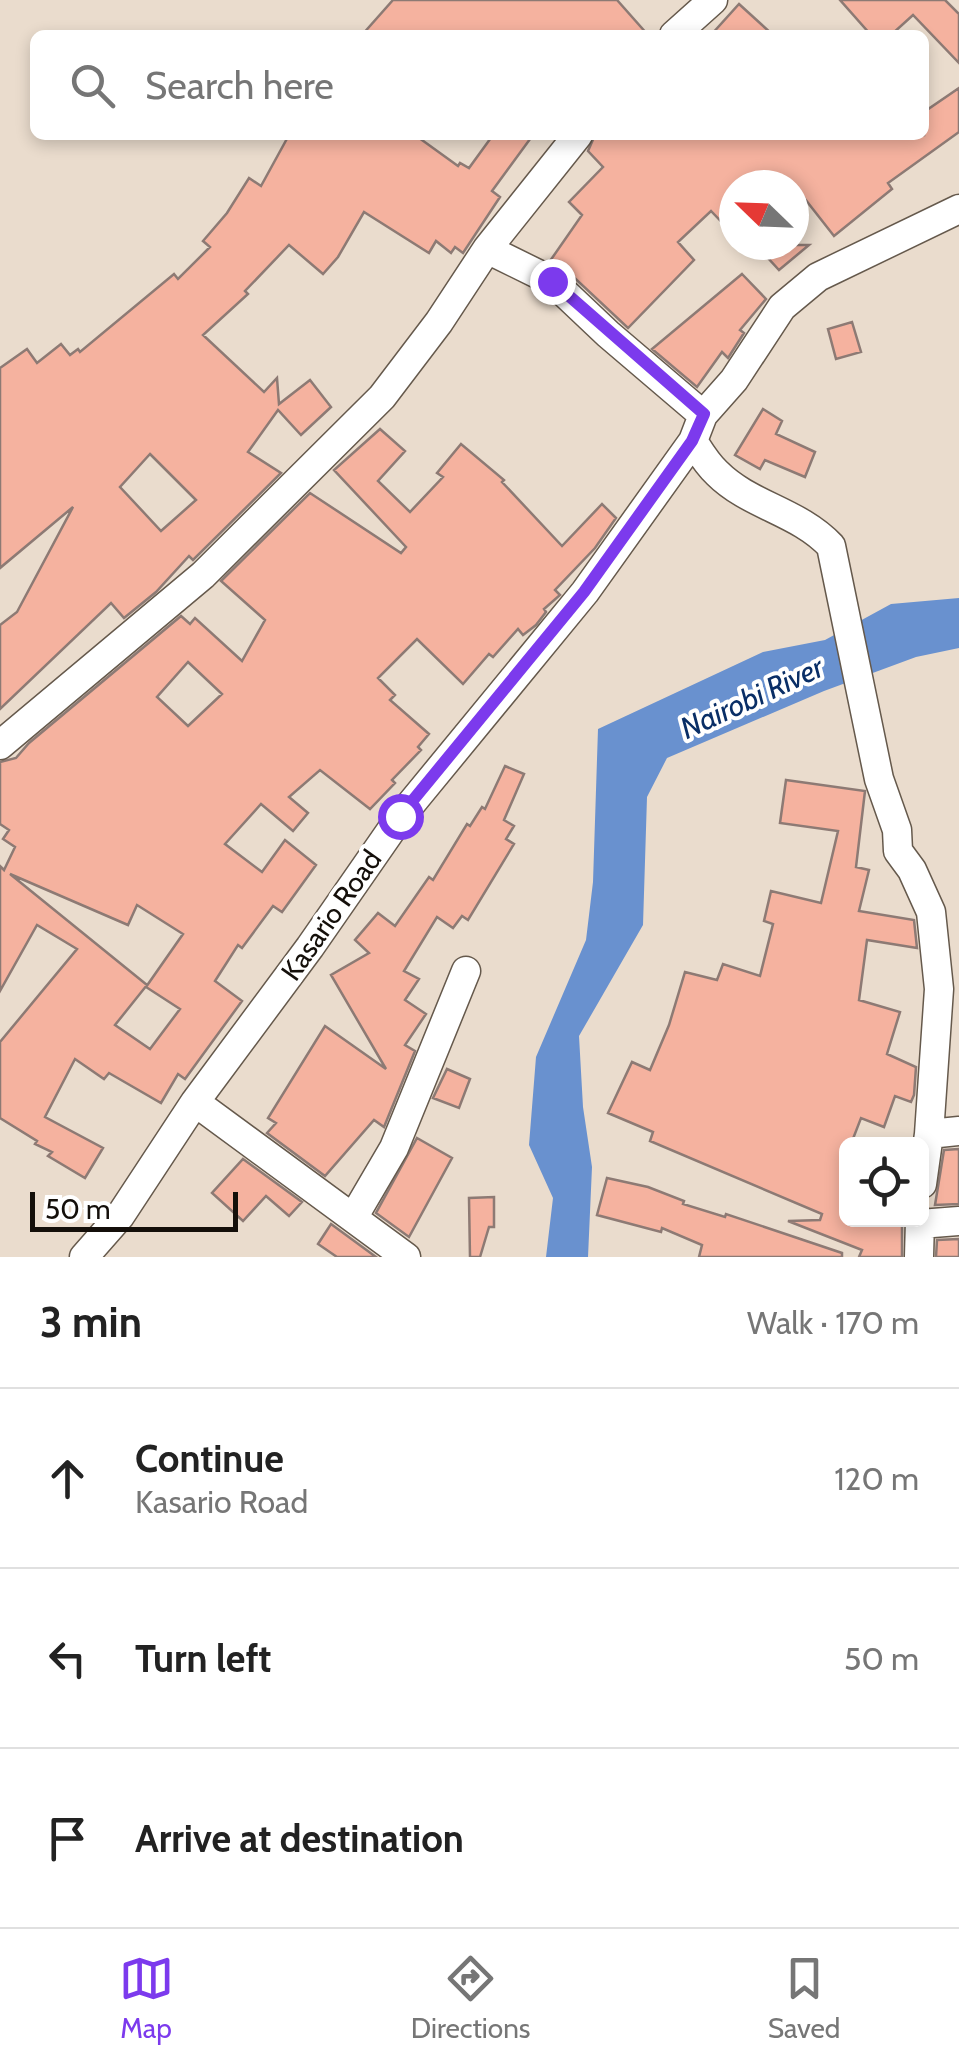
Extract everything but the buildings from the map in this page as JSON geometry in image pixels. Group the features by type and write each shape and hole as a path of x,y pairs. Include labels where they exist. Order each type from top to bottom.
{"street":[{"path":"680,30 713,0"},
{"path":"0,744 203,575 382,397 439,322 487,249 574,140"},
{"name":"Kasario Road","path":"84,1257 120,1216 195,1102 310,947 400,816 584,592 692,441 704,414 734,380 782,307 818,277 959,208"},
{"path":"487,249 552,281 704,414"},
{"path":"692,441 715,472 739,490 814,528 831,546 879,778 897,830 898,851 912,870 931,912 939,988 929,1137"},
{"path":"353,1218 394,1148 466,971"},
{"path":"195,1102 406,1257"},
{"path":"929,1134 959,1131"},
{"path":"929,1222 959,1222"},
{"path":"919,1257 920,1227"}],"water":[{"name":"Nairobi River","path":"959,598 959,648 916,657 824,691 667,758 647,797 643,925 579,1036 583,1107 592,1167 588,1257 546,1257 553,1198 529,1145 536,1057 586,940 593,882 598,729 763,652 825,640 891,604"}],"route":[{"path":"400,816 584,592 692,441 704,414 608,334 552,281"}]}
